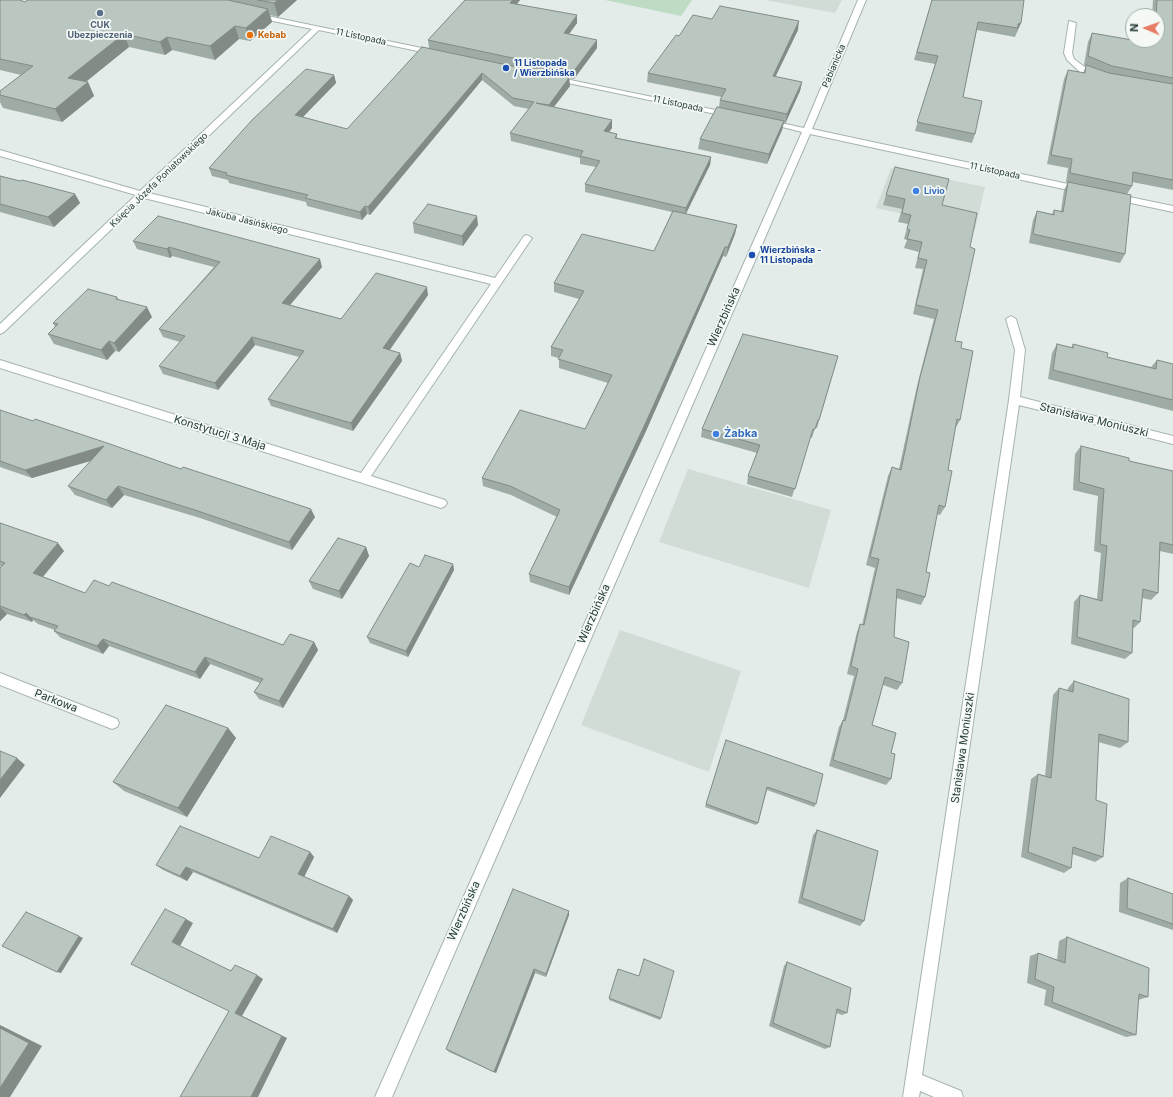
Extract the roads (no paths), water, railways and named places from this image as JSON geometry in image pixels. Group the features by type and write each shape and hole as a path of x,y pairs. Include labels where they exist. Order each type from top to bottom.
{"street":[{"name":"Pabianicka","path":"807,131 862,0"},
{"name":"11 Listopada","path":"250,14 446,55"},
{"path":"1072,23 1068,53 1071,60 1083,70 1105,78"},
{"name":"Księcia Józefa Poniatowskiego","path":"0,330 144,195 317,28"},
{"name":"11 Listopada","path":"544,76 736,116"},
{"name":"11 Listopada","path":"759,121 1090,191"},
{"name":"Wierzbińska","path":"383,1097 666,449 807,131"},
{"name":"Jakuba Jasińskiego","path":"0,154 144,195 496,282"},
{"path":"1105,194 1173,209"},
{"path":"364,478 527,238"},
{"name":"Stanisława Moniuszki","path":"911,1097 1014,400 1020,350 1011,319"},
{"name":"Konstytucji 3 Maja","path":"0,364 441,503"},
{"name":"Stanisława Moniuszki","path":"1014,400 1173,440"},
{"name":"Parkowa","path":"0,679 112,723"},
{"path":"913,1080 955,1097"}],"place":[{"name":"CUK Ubezpieczenia","path":"100,13"},
{"name":"Kebab","path":"250,35"},
{"name":"11 Listopada / Wierzbińska","path":"506,68"},
{"name":"Livio","path":"916,191"},
{"name":"Wierzbińska - 11 Listopada","path":"752,255"},
{"name":"Żabka","path":"716,434"}]}
